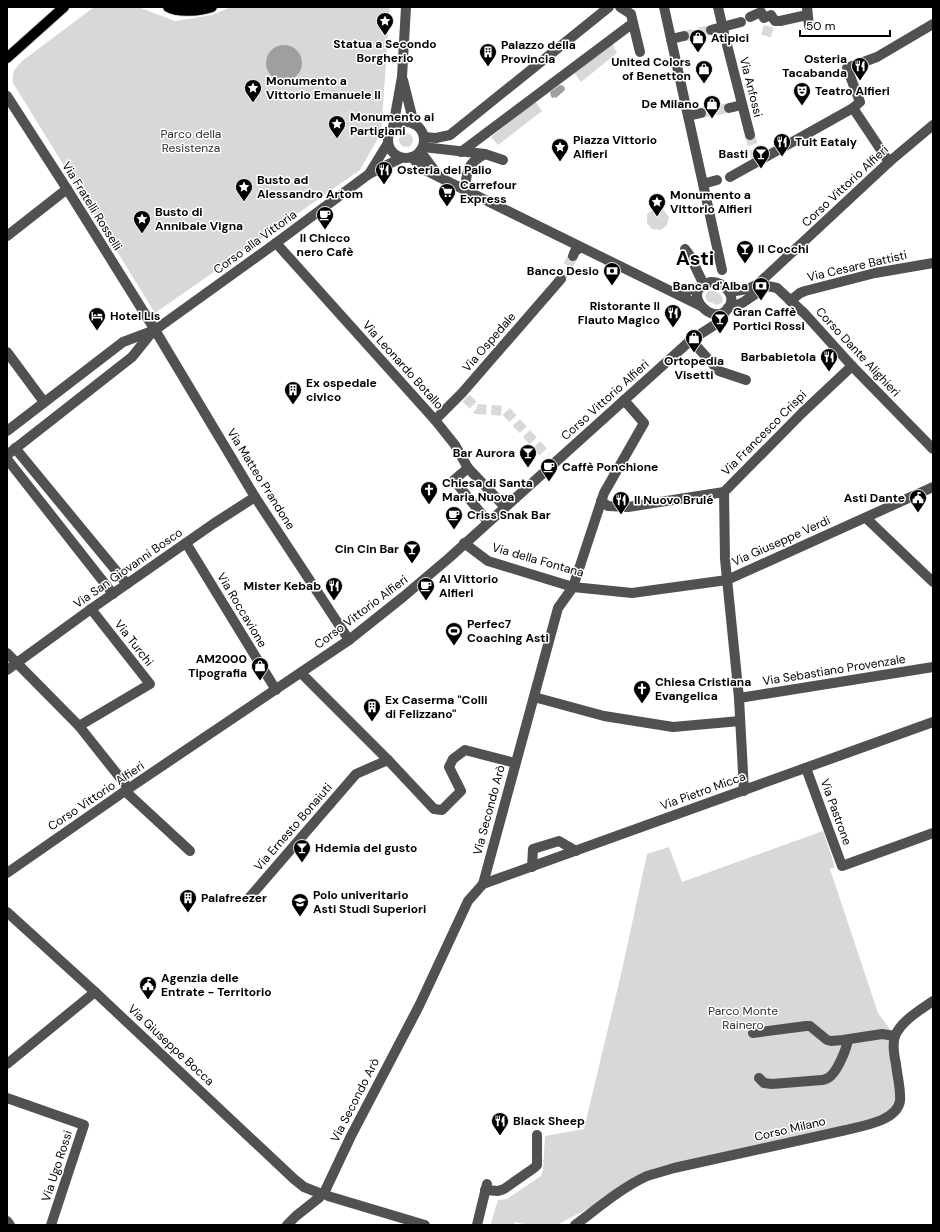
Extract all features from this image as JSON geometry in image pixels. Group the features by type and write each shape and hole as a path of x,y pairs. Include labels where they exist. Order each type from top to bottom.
{"main road":[{"path":"7,58 64,7"},
{"path":"168,7 172,10 207,8"}],"street":[{"name":"Corso alla Vittoria","path":"370,174 388,143 388,138 393,127 402,77 406,7"},
{"path":"422,145 436,138 450,135 609,7"},
{"path":"620,7 631,14 640,52"},
{"path":"388,143 393,152 407,157 421,168 580,248 714,314 726,311 731,300 722,270 664,7"},
{"path":"718,7 720,30 741,22"},
{"path":"750,17 760,10 764,18 780,21 807,11 809,26"},
{"path":"461,152 633,23"},
{"path":"730,176 849,110 860,102 847,68 876,57 933,24"},
{"path":"671,39 684,36"},
{"name":"Via Anfossi","path":"727,45 750,135"},
{"name":"Corso alla Vittoria","path":"7,431 123,342 154,330 370,174 407,157 422,145 422,132 414,124 402,77"},
{"name":"Via Fratelli Rosselli","path":"7,96 154,330"},
{"path":"729,108 742,105"},
{"path":"849,110 889,162"},
{"path":"688,116 702,113"},
{"path":"393,127 403,122 414,124"},
{"name":"Corso Vittorio Alfieri","path":"728,290 748,289 758,284 889,162 933,125"},
{"path":"422,145 461,152 485,154 503,160"},
{"path":"422,145 439,176"},
{"path":"465,190 467,170 475,159 485,154"},
{"path":"703,184 717,180"},
{"path":"7,236 66,189"},
{"name":"Via Leonardo Botallo","path":"276,243 435,420 455,445 468,468 505,507"},
{"path":"573,256 575,251 580,248"},
{"path":"685,249 690,256 702,286"},
{"name":"Via Cesare Battisti","path":"790,300 805,291 861,276 933,264"},
{"path":"715,282 722,270"},
{"name":"Via Ospedale","path":"435,420 464,396 561,279"},
{"path":"669,291 686,291 707,283 715,282 728,290"},
{"name":"Corso Vittorio Alfieri","path":"7,873 349,640 404,597 505,507 550,459 624,400 691,340 716,324 728,308 742,303 754,295 758,284"},
{"name":"Corso Dante Alighieri","path":"758,284 777,288 805,314 852,366 933,449"},
{"path":"701,333 706,323 704,309 697,299 698,291 702,286"},
{"name":"Corso alla Vittoria","path":"7,455 132,357 154,330"},
{"name":"Via Matteo Prandone","path":"154,330 255,497 349,640"},
{"path":"691,340 719,372 746,380"},
{"path":"7,352 44,402"},
{"name":"Via Francesco Crispi","path":"744,791 739,698 727,580 724,492 802,413 852,366"},
{"name":"Via Secondo Arò","path":"323,1194 351,1136 419,1006 468,901 482,884 558,608 573,587 604,493 644,423 624,400"},
{"path":"15,448 127,584"},
{"path":"7,459 113,594"},
{"path":"468,468 454,480 488,522"},
{"name":"Via Giuseppe Verdi","path":"727,580 933,487"},
{"path":"601,501 608,506 628,507 724,492"},
{"name":"Via San Giovanni Bosco","path":"7,670 213,524 255,497"},
{"path":"866,518 933,581"},
{"name":"Via Roccavione","path":"186,543 276,690"},
{"name":"Via della Fontana","path":"464,543 488,561 573,587 632,593 727,580"},
{"path":"101,578 114,568"},
{"name":"Via Turchi","path":"79,726 150,684 91,610"},
{"path":"7,653 79,726 127,790 190,851"},
{"name":"Via Sebastiano Provenzale","path":"739,698 933,667"},
{"path":"301,672 434,809 442,810 461,791 449,767 453,759 465,750 515,763"},
{"path":"534,697 604,716 673,727 740,721"},
{"name":"Via Pietro Micca","path":"482,884 933,722"},
{"name":"Via Ernesto Bonaiuti","path":"249,898 356,774 388,760"},
{"name":"Via Pastrone","path":"806,768 842,866 933,833"},
{"path":"532,867 533,849 559,841 576,851"},
{"name":"Via Giuseppe Bocca","path":"7,912 304,1187 425,1225"},
{"path":"7,1064 95,992"},
{"path":"753,1033 810,1026 827,1040 831,1041 848,1040 882,1034 895,1036 900,1028 912,1016 933,1001"},
{"name":"Corso Milano","path":"574,1225 621,1191 648,1176 674,1168 846,1130 882,1120 892,1114 898,1105 900,1094 894,1053 895,1036"},
{"path":"759,1078 764,1083 772,1084 822,1080 828,1078 841,1060 848,1040"},
{"name":"Via Ugo Rossi","path":"7,1098 84,1125 51,1225"},
{"path":"477,1225 487,1187 498,1191 504,1189 537,1165 537,1135"},
{"path":"287,1225 323,1194"},
{"path":"7,1221 10,1225"}],"green space":[{"name":"Parco della Resistenza","path":"94,7 138,7 175,21 212,15 231,7 390,7 381,133 360,170 155,313 13,83 14,70 22,61"},
{"path":"612,43 617,53 581,82 573,71"},
{"path":"535,101 542,111 498,145 491,137"},
{"path":"403,133 409,133 413,137 413,143 409,147 403,147 399,143 399,137"},
{"path":"654,209 663,209 669,217 667,225 661,230 652,229 647,223 647,214"},
{"path":"708,291 714,291 721,295 723,300 722,303 717,305 707,301 705,296"},
{"name":"Parco Monte Rainero","path":"823,831 835,867 830,869 878,1013 895,1036 900,1094 888,1117 674,1168 621,1191 557,1225 528,1225 515,1222 514,1225 493,1225 491,1223 498,1200 507,1199 541,1176 543,1170 545,1136 584,1129 622,970 647,854 669,847 682,882"}],"shaded area":[{"path":"284,45 297,50 302,63 297,76 284,81 271,76 266,63 271,50"},
{"path":"560,85 564,86 565,90 556,98 552,98 550,92"}],"tunnel":[{"path":"766,36 770,21"},
{"path":"684,36 711,30"},
{"path":"701,113 729,108"},
{"path":"750,135 757,161"},
{"path":"561,279 573,256"},
{"path":"466,398 477,409 506,411 547,456"}],"place":[{"name":"Statua a Secondo Borgherio","path":"385,36"},
{"name":"Atipici","path":"698,53"},
{"name":"Palazzo della Provincia","path":"488,67"},
{"name":"Osteria Tacabanda","path":"860,81"},
{"name":"United Colors of Benetton","path":"704,84"},
{"name":"Monumento a Vittorio Emanuele II","path":"253,103"},
{"name":"Teatro Alfieri","path":"802,106"},
{"name":"De Milano","path":"712,119"},
{"name":"Monumento ai Partigiani","path":"337,139"},
{"name":"Tuit Eataly","path":"782,157"},
{"name":"Piazza Vittorio Alfieri","path":"560,162"},
{"name":"Basti","path":"761,169"},
{"name":"Osteria del Palio","path":"384,185"},
{"name":"Busto ad Alessandro Artom","path":"244,202"},
{"name":"Carrefour Express","path":"447,207"},
{"name":"Monumento a Vittorio Alfieri","path":"657,217"},
{"name":"Il Chicco nero Cafè","path":"325,230"},
{"name":"Busto di Annibale Vigna","path":"142,234"},
{"name":"Il Cocchi","path":"745,264"},
{"name":"Banco Desio","path":"612,286"},
{"name":"Banca d'Alba","path":"761,301"},
{"name":"Ristorante Il Flauto Magico","path":"673,328"},
{"name":"Hotel Lis","path":"97,331"},
{"name":"Gran Caffè Portici Rossi","path":"720,334"},
{"name":"Ortopedia Visetti","path":"694,353"},
{"name":"Barbabietola","path":"829,372"},
{"name":"Ex ospedale civico","path":"293,405"},
{"name":"Bar Aurora","path":"528,468"},
{"name":"Caffè Ponchione","path":"549,482"},
{"name":"Chiesa di Santa Maria Nuova","path":"429,505"},
{"name":"Asti Dante","path":"918,513"},
{"name":"Il Nuovo Brulé","path":"621,515"},
{"name":"Criss Snak Bar","path":"454,530"},
{"name":"Cin Cin Bar","path":"412,564"},
{"name":"Mister Kebab","path":"334,601"},
{"name":"Al Vittorio Alfieri","path":"426,601"},
{"name":"Perfec7 Coaching Asti","path":"454,646"},
{"name":"AM2000 Tipografia","path":"260,681"},
{"name":"Chiesa Cristiana Evangelica","path":"642,704"},
{"name":"Ex Caserma \"Colli di Felizzano\"","path":"372,722"},
{"name":"Hdemia del gusto","path":"302,863"},
{"name":"Palafreezer","path":"188,913"},
{"name":"Polo univeritario Asti Studi Superiori","path":"300,917"},
{"name":"Agenzia delle Entrate - Territorio","path":"148,1000"},
{"name":"Black Sheep","path":"500,1136"}],"district":[{"name":"Asti","path":"695,258"}]}
